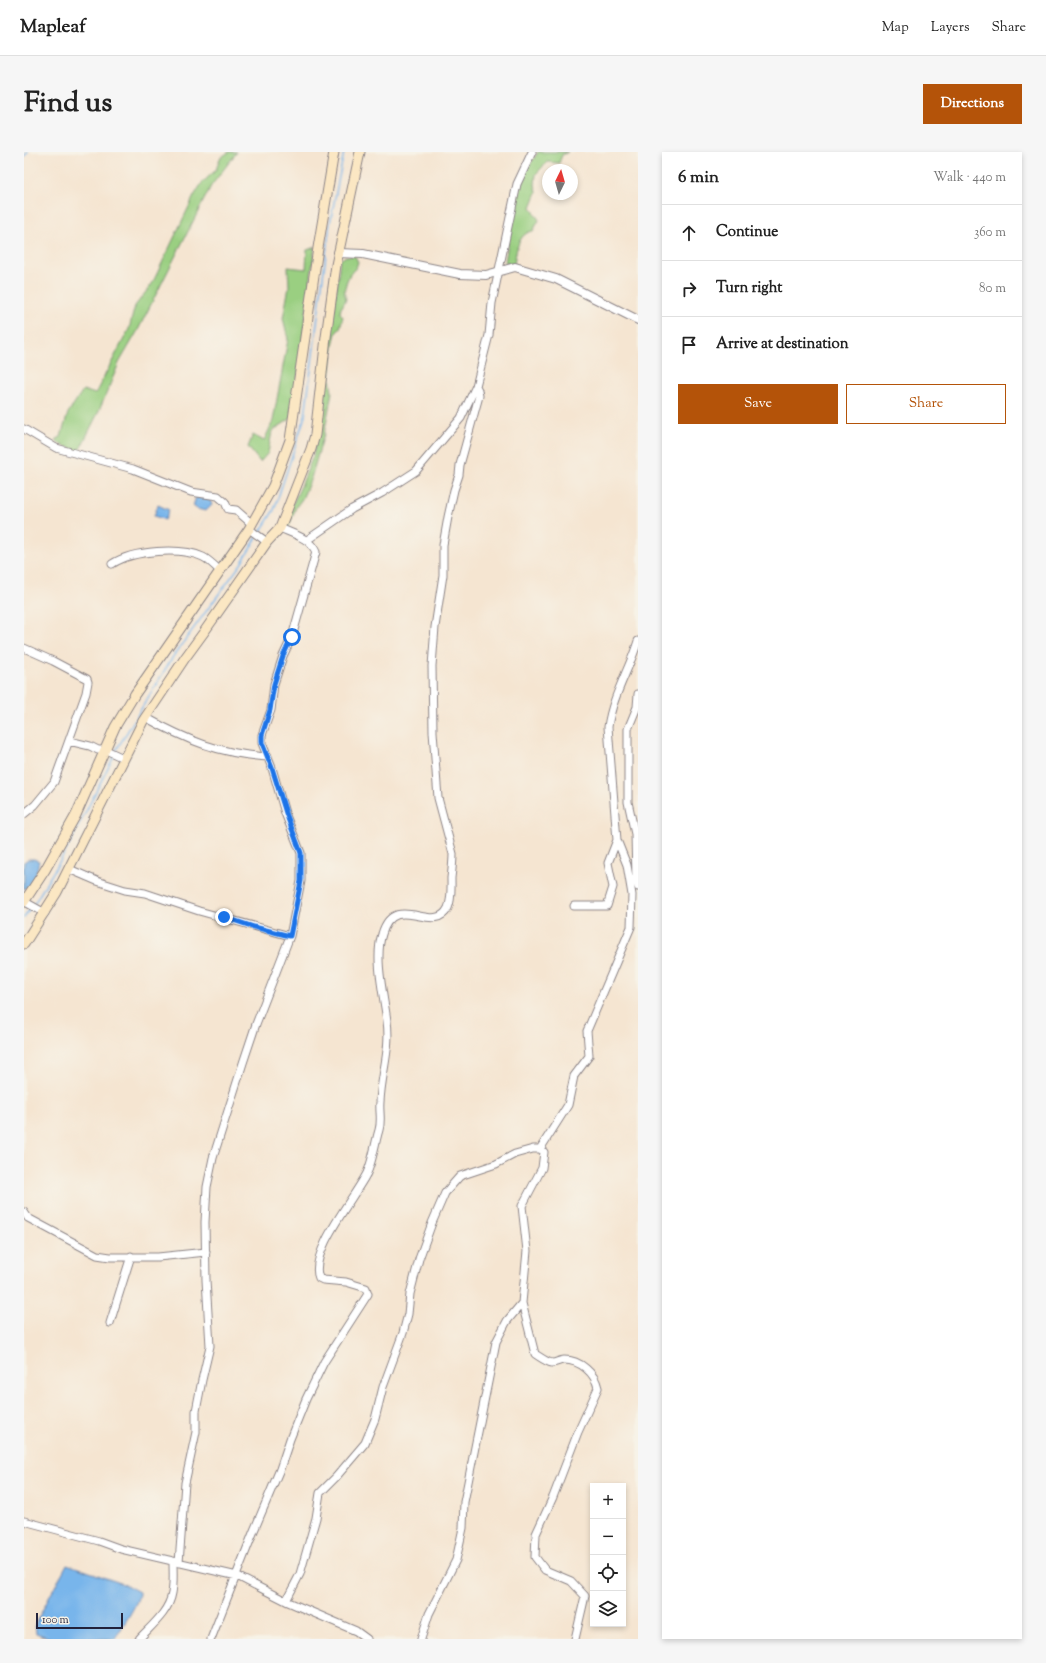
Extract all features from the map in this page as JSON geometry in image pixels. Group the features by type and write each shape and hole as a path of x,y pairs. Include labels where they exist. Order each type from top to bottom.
{"main road":[{"path":"25,901 45,870 76,815 116,727 134,694 250,527 273,486 290,440 318,248 334,152"},
{"path":"24,944 41,911 69,869 123,758 145,717 168,680 204,632 267,542 280,528 315,435 326,337 338,253 360,152"}],"street":[{"path":"307,540 352,509 382,493 416,471 461,418 476,386 489,334 492,303 517,184 532,152"},
{"path":"338,253 363,254 460,274 486,275 515,267 556,279 638,320"},
{"path":"211,1639 280,1469 306,1399 324,1362 368,1294 366,1288 359,1285 323,1280 319,1278 317,1266 329,1233 357,1192 368,1171 380,1127 380,1101 387,1052 388,1033 380,975 381,936 386,923 395,915 404,913 428,918 436,918 445,913 449,907 453,854 439,804 437,790 437,771 433,732 432,654 438,600 443,575 443,545 445,530 459,475 460,465 479,396 476,386"},
{"path":"24,430 56,448 133,469 191,492 218,496 225,502 228,509 236,510 250,527 267,542"},
{"path":"139,1639 167,1608 173,1592 185,1483 196,1432 196,1411 200,1387 210,1346 207,1313 205,1222 207,1187 213,1158 256,1024 290,936 301,881 301,853 262,743 262,735 270,710 274,684 283,656 292,637 316,552 313,545 307,540 280,528"},
{"path":"112,564 135,555 176,550 204,557 220,571"},
{"path":"540,1149 568,1105 574,1076 589,1056 587,1031 631,927 632,895 627,865 617,840 608,727 610,710 638,641"},
{"path":"24,648 72,670 87,679 88,682 86,692 54,782 35,805 24,814"},
{"path":"638,694 637,707 628,730 628,802 635,834 636,880 638,887"},
{"path":"145,717 166,729 203,745 228,752 268,757"},
{"path":"69,741 90,746 98,750 106,750 123,758"},
{"path":"574,906 607,906 613,887 608,862 617,840"},
{"path":"69,869 97,881 125,890 145,892 199,911 290,936"},
{"path":"25,901 41,911"},
{"path":"286,1601 300,1574 316,1518 320,1493 336,1477 364,1443 375,1419 383,1387 403,1333 408,1314 410,1294 419,1259 445,1193 450,1185 460,1176 496,1164 515,1154 533,1149 540,1149 544,1152 542,1168 522,1206 527,1252 522,1303 535,1354 553,1363 562,1360 571,1360 590,1371 595,1377 598,1388 578,1432 553,1497 536,1534 535,1557 545,1570 571,1581 585,1596 575,1639"},
{"path":"24,1212 28,1218 98,1255 158,1257 206,1252"},
{"path":"110,1323 132,1256"},
{"path":"421,1639 429,1614 456,1560 462,1528 464,1502 496,1342 507,1321 522,1303"},
{"path":"24,1521 176,1562 237,1576 286,1601 356,1631 367,1639"}],"green space":[{"path":"229,152 237,152 211,186 137,332 119,363 99,411 79,451 63,446 55,440 61,437 68,413 83,390 95,394 129,329 135,306 152,284 194,196 202,183 216,170 220,158"},
{"path":"538,152 568,152 562,155 559,163 547,162 542,164 542,167 536,174 535,185 537,192 531,207 539,220 533,231 528,232 521,239 517,249 514,265 505,262 511,225 524,174"},
{"path":"315,247 292,418 272,431 268,453 260,462 248,447 253,435 264,441 273,421 288,339 283,318 289,287 288,267 306,269 307,250"},
{"path":"346,256 355,256 358,262 356,268 350,274 346,282 346,299 340,313 343,316 333,345 330,379 332,392 324,434 311,478 302,499 296,507 288,529 283,524 313,456 321,415 340,260"}],"water":[{"path":"196,497 210,500 212,505 206,511 197,509 193,506"},
{"path":"158,505 169,510 165,520 154,516"},
{"path":"28,859 39,861 33,881 24,889 24,862"},
{"path":"67,1564 126,1585 139,1592 137,1602 115,1639 53,1639 36,1633 35,1624"}],"waterway":[{"path":"24,157 28,152"},
{"path":"259,534 274,510 305,416 330,223 344,152"},
{"path":"115,752 174,655 241,564 257,537"},
{"path":"34,904 67,849 114,756"},
{"path":"24,918 30,909"}],"route":[{"path":"224,917 240,923 290,936 301,881 301,853 262,743 262,735 270,710 274,684 283,656 292,637"}]}
